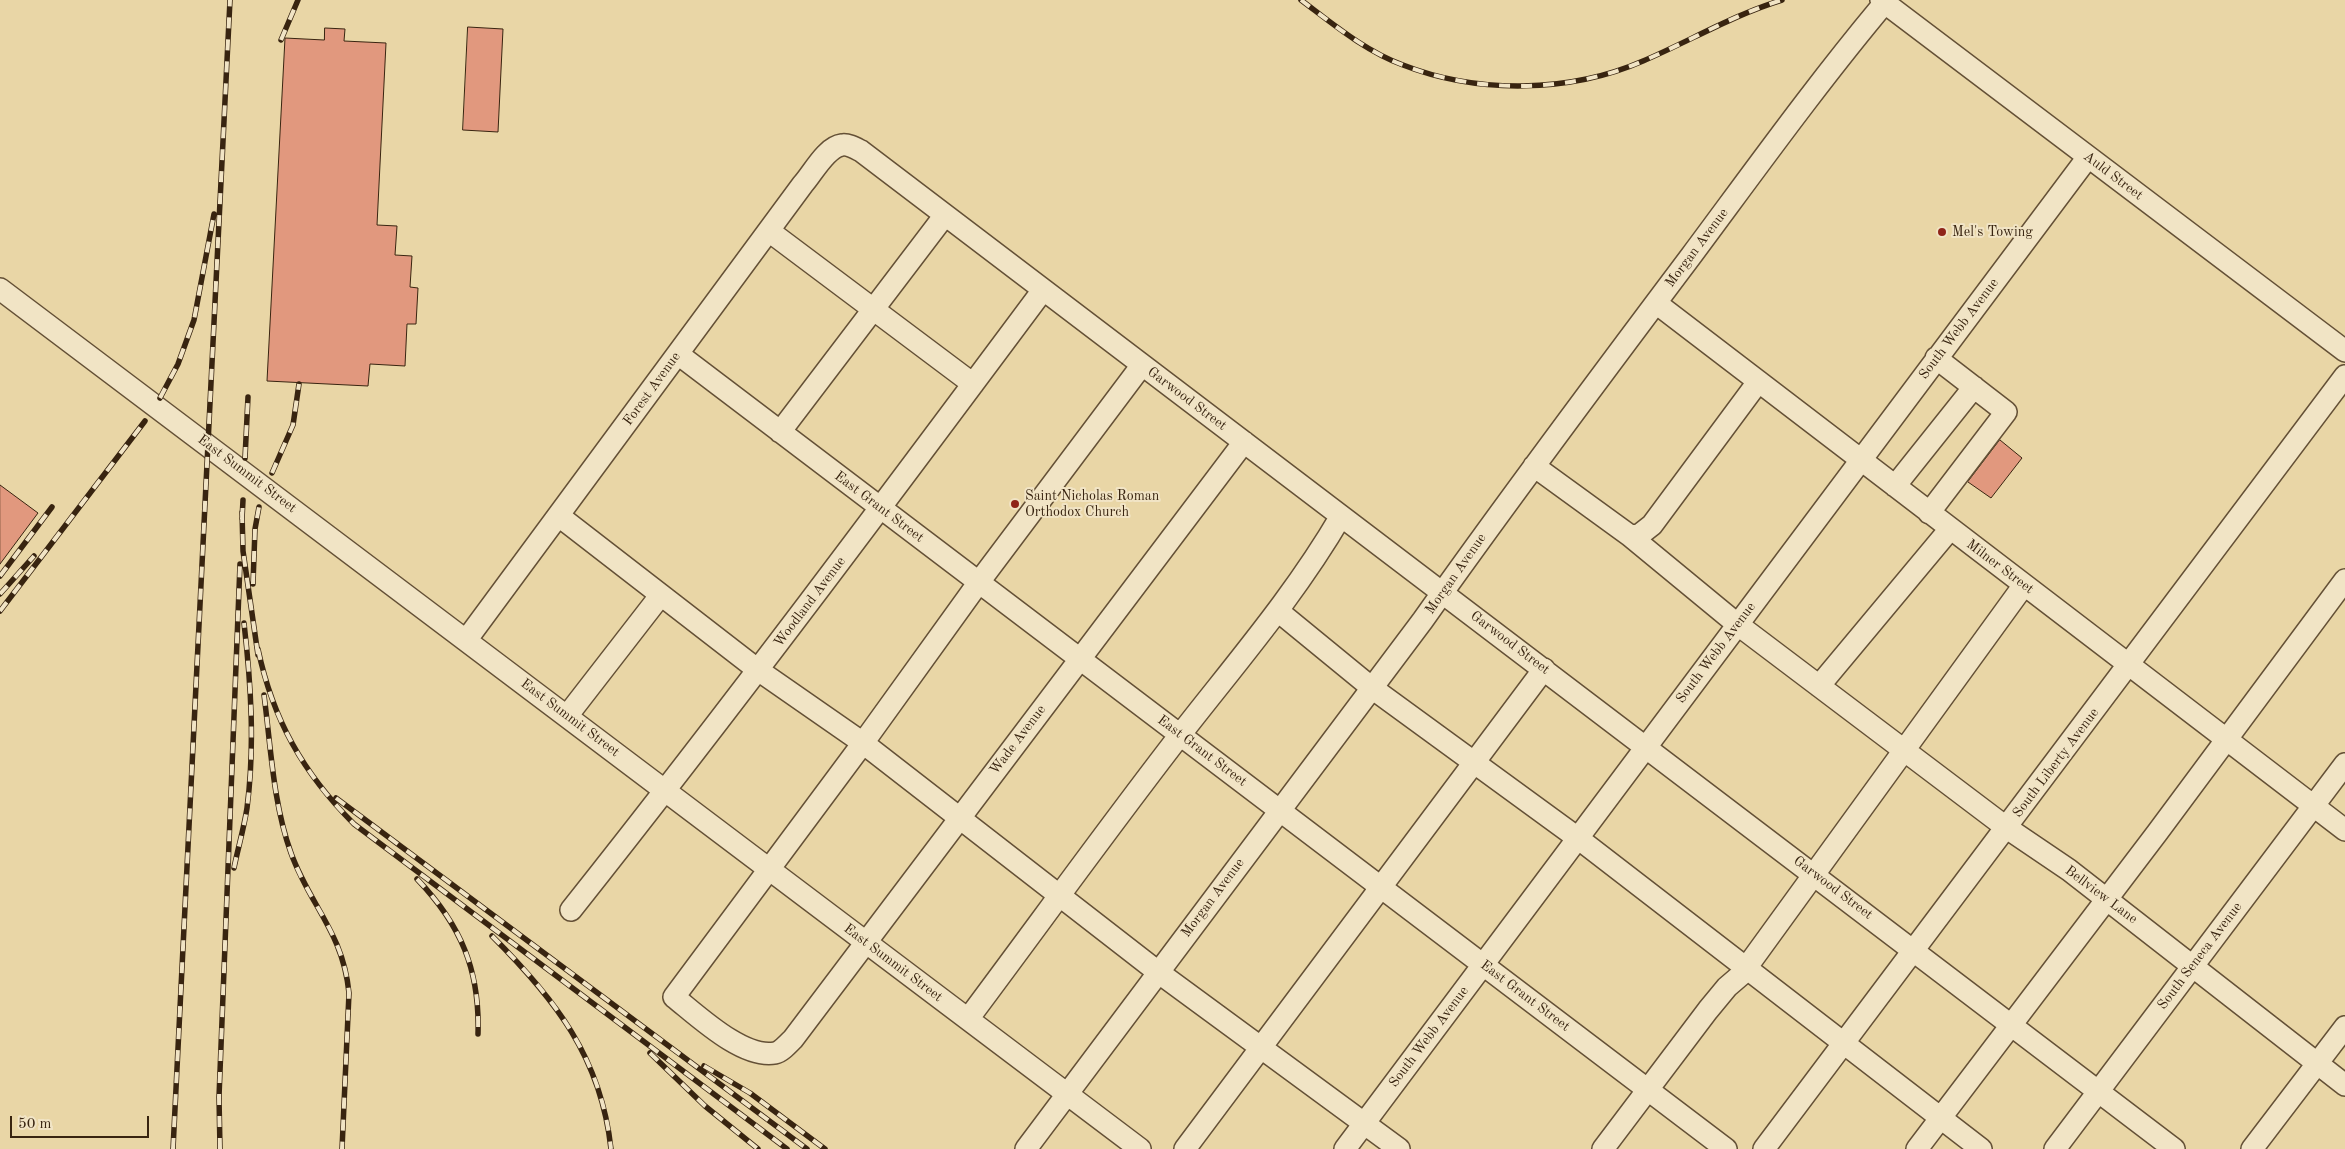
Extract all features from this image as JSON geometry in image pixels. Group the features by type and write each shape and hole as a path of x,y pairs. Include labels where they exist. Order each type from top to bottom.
{"street":[{"name":"Auld Street","path":"1884,1 2345,352"},
{"name":"Morgan Avenue","path":"1026,1149 1372,688 1534,466 1884,1"},
{"name":"Garwood Street","path":"842,145 861,151 1544,668 2174,1149"},
{"name":"Forest Avenue","path":"467,639 828,152 842,145"},
{"name":"South Webb Avenue","path":"1344,1149 1579,839 1737,624 2088,157"},
{"path":"780,432 944,215"},
{"path":"769,231 972,384"},
{"name":"East Summit Street","path":"0,289 467,639 1140,1149"},
{"name":"Woodland Avenue","path":"571,910 758,670 1043,290"},
{"name":"Milner Street","path":"1656,303 2345,830"},
{"name":"East Grant Street","path":"678,354 1726,1149"},
{"path":"1929,513 2006,412 1936,358"},
{"path":"769,868 863,743 979,582 1142,365"},
{"name":"South Liberty Avenue","path":"1764,1149 2008,828 2345,376"},
{"path":"1628,535 1638,536 1652,525 1758,382"},
{"path":"1894,486 1974,387"},
{"name":"Wade Avenue","path":"769,868 674,997 726,1037 758,1054 777,1053 793,1039 1244,442"},
{"name":"Bellview Lane","path":"1534,466 1628,535 1737,624 1903,750 2107,900 2345,1085"},
{"path":"558,516 758,670 863,743 959,820 1158,972 1399,1149"},
{"path":"968,1019 1180,734 1278,611 1314,560 1341,516"},
{"path":"1819,686 1950,529"},
{"path":"1917,1149 2107,900 2345,580"},
{"path":"1603,1149 1708,1010 1746,968 1813,873 2024,585"},
{"path":"567,716 660,596"},
{"path":"1278,611 1372,688 1579,839 1982,1149"},
{"path":"1185,1149 1262,1048 1472,761 1544,668"},
{"name":"South Seneca Avenue","path":"2055,1149 2345,764"},
{"path":"2252,1149 2345,1027"}],"building":[{"path":"468,27 503,29 498,132 463,130"},
{"path":"325,28 345,29 344,41 386,43 377,225 397,226 395,255 412,256 410,287 418,288 416,324 407,324 405,366 370,364 368,386 267,381 285,38 324,40"},
{"path":"2000,440 2022,458 1991,498 1968,482"},
{"path":"0,485 38,513 0,564"}],"railway":[{"path":"173,1149 230,0"},
{"path":"281,40 298,0"},
{"path":"1301,0 1362,45 1403,65 1461,81 1523,86 1554,84 1615,72 1746,13 1782,0"},
{"path":"160,398 178,364 194,320 214,214"},
{"path":"272,473 293,425 299,384"},
{"path":"245,458 248,397"},
{"path":"0,611 145,421"},
{"path":"242,519 243,500"},
{"path":"0,576 52,507"},
{"path":"253,584 255,529 259,507"},
{"path":"242,512 243,551 258,655"},
{"path":"0,594 34,556"},
{"path":"220,1149 219,1097 240,564"},
{"path":"234,868 247,808 251,762 249,669 244,623"},
{"path":"258,649 272,699 293,744 305,765 320,785 354,824 787,1149"},
{"path":"264,695 276,795 285,834 299,872 333,936 346,972 349,993 342,1149"},
{"path":"336,798 807,1149"},
{"path":"417,879 445,914 465,950 476,989 478,1034"},
{"path":"492,936 515,959 555,1007 586,1058 606,1116 611,1149"},
{"path":"650,1053 705,1106 758,1149"},
{"path":"704,1066 750,1093 825,1149"}],"place":[{"name":"Mel's Towing","path":"1942,232"},
{"name":"Saint Nicholas Roman Orthodox Church","path":"1015,504"}]}
